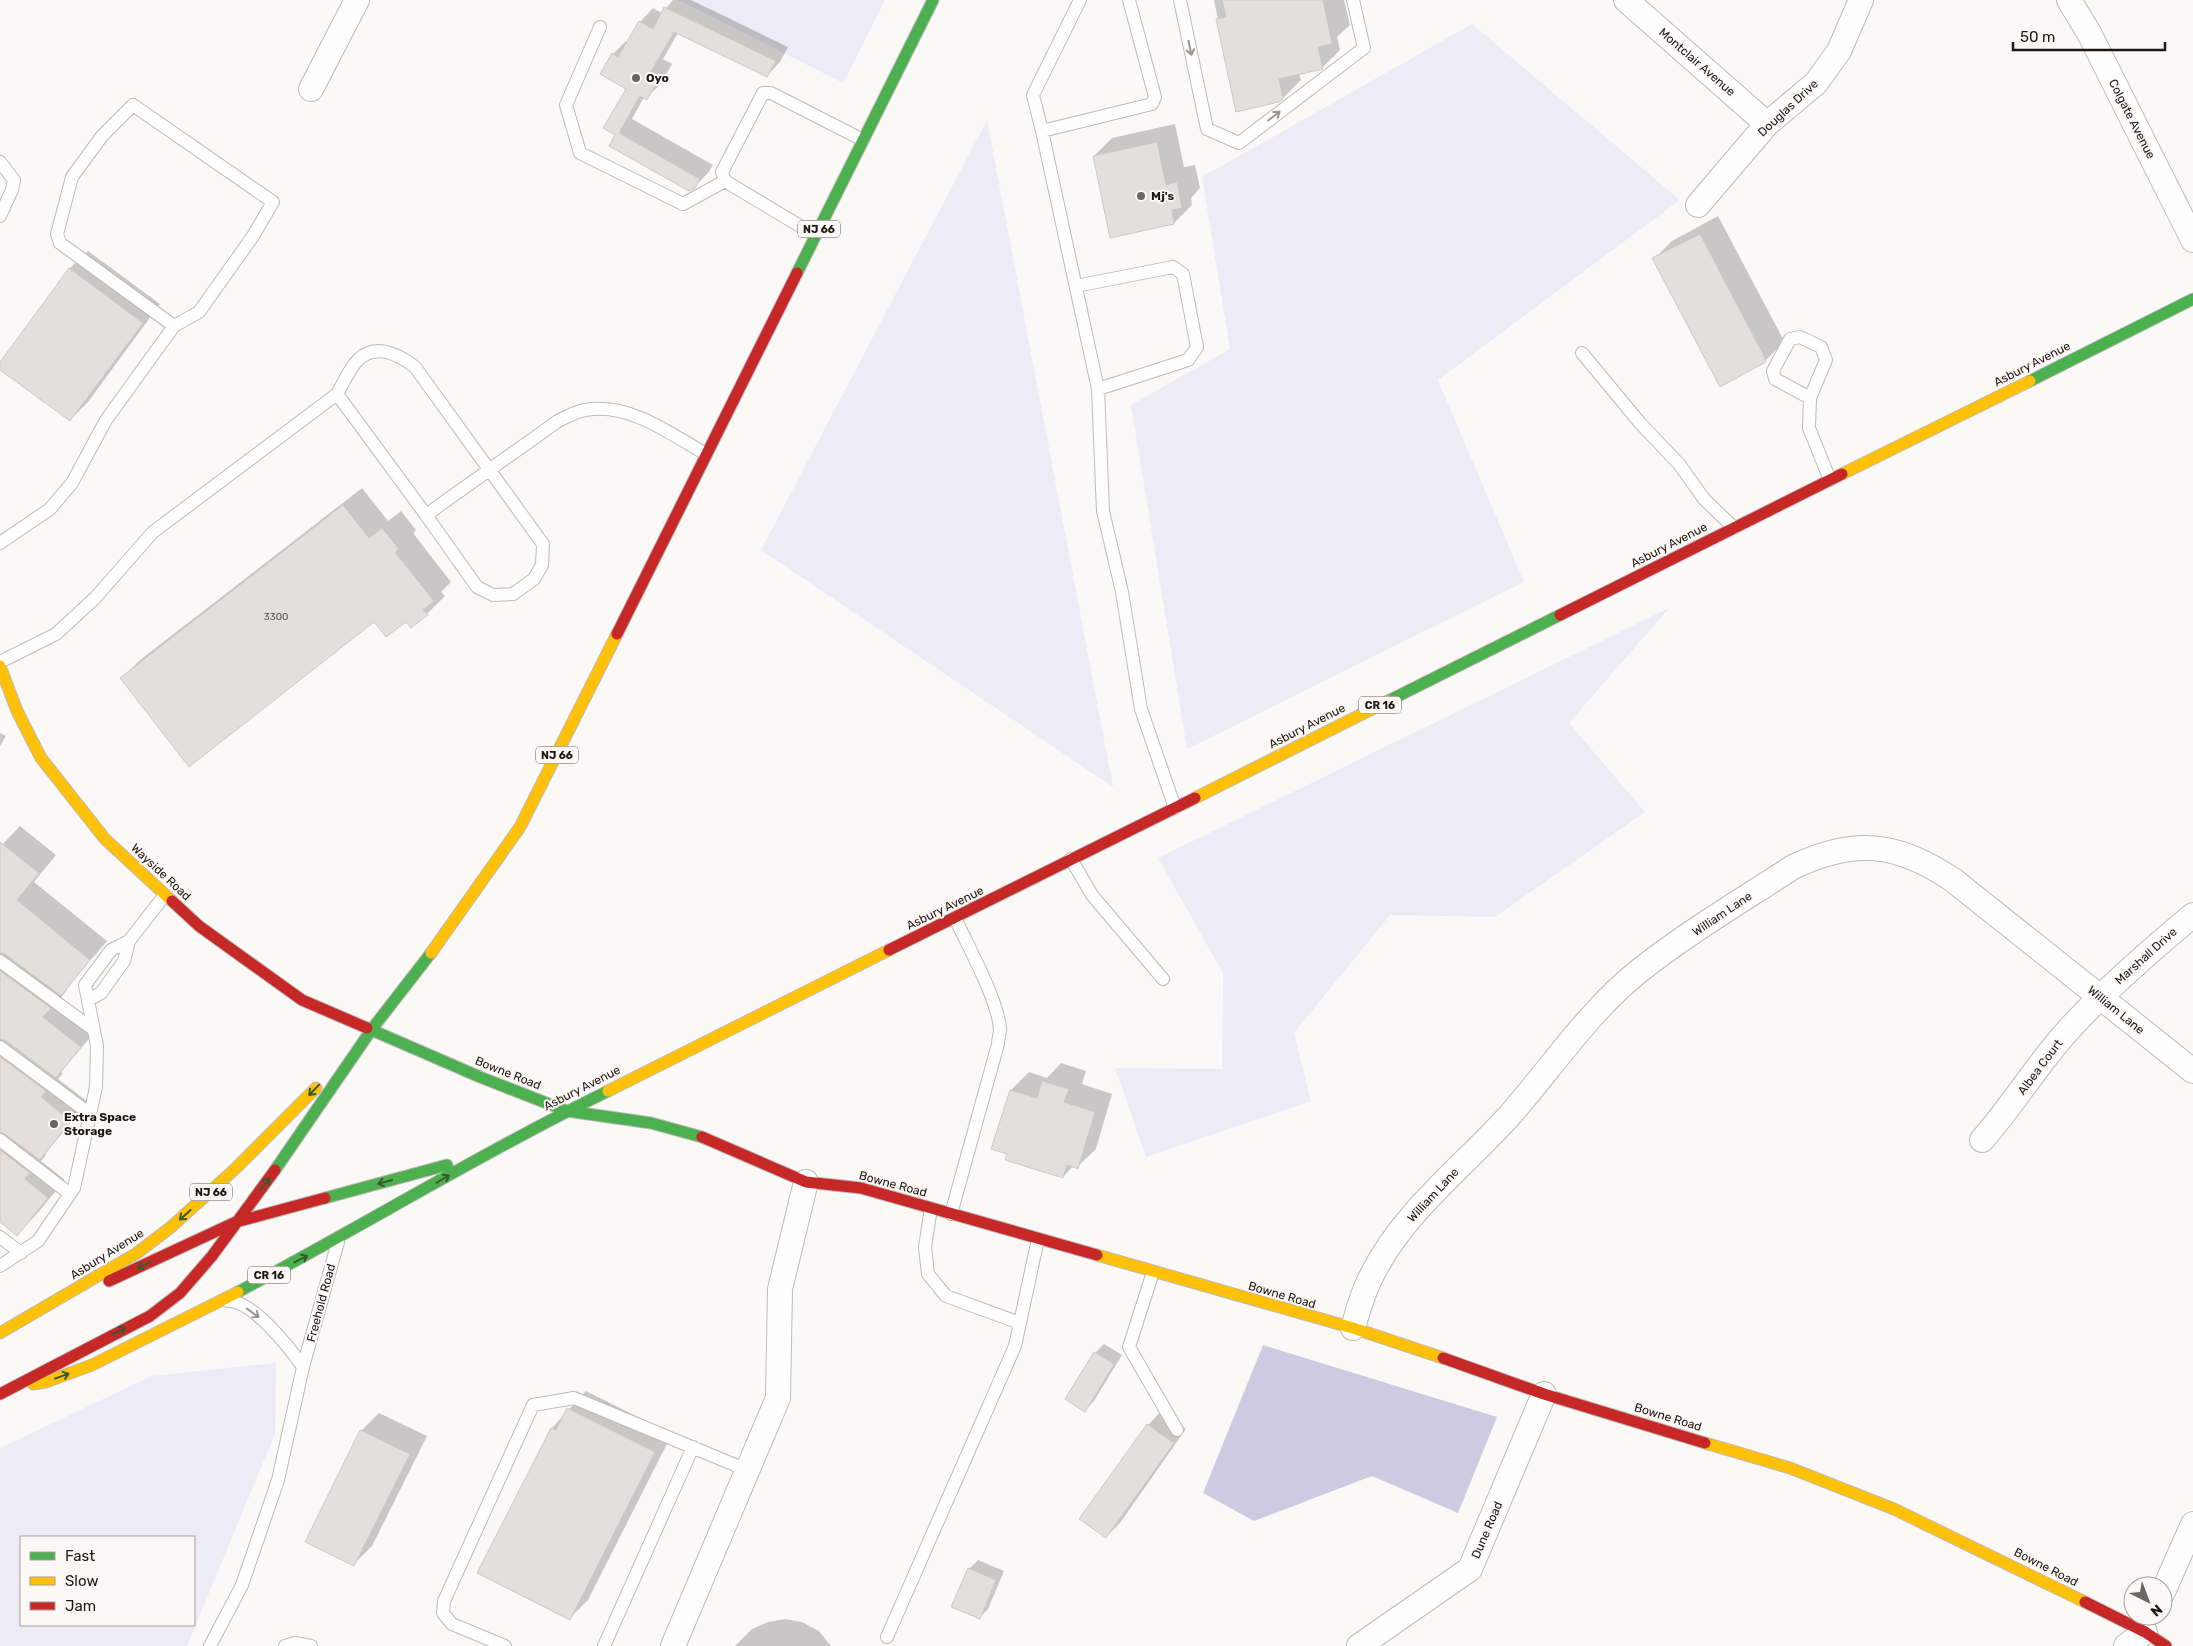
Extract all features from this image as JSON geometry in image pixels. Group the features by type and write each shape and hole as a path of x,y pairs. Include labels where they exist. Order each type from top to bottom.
{"main road":[{"name":"NJ 66","path":"372,1030 434,950 520,828 933,0"},
{"name":"Asbury Avenue","path":"14,1386 46,1382 92,1365 209,1307 338,1239 567,1111 2193,299"},
{"name":"Wayside Road","path":"0,666 17,711 45,764 105,839 164,896 199,926 302,1000 372,1030"},
{"name":"Asbury Avenue","path":"0,1394 150,1316 180,1293 212,1256 274,1172 372,1030"},
{"name":"Asbury Avenue","path":"23,1321 138,1253 171,1228 257,1148 372,1030"},
{"name":"Bowne Road","path":"372,1030 480,1077 567,1111 651,1123 693,1133 806,1182 861,1188 1353,1328 1504,1378 1544,1394 1790,1468 1894,1509 1957,1538 2147,1631 2166,1646"},
{"name":"Asbury Avenue","path":"0,1333 236,1222 443,1166 514,1139"}],"street":[{"path":"311,89 357,0"},
{"name":"Montclair Avenue","path":"1626,0 1768,124"},
{"name":"Douglas Drive","path":"1698,205 1768,124 1810,90 1834,60 1861,0"},
{"name":"Colgate Avenue","path":"2069,0 2089,33 2193,240"},
{"name":"William Lane","path":"1353,1328 1364,1291 1372,1274 1384,1253 1401,1231 1510,1114 1607,1000 1660,955 1793,867 1815,856 1838,850 1866,848 1889,850 1908,855 1933,866 2193,1071"},
{"name":"Marshall Drive","path":"2101,998 2135,963 2193,915"},
{"name":"Albea Court","path":"1982,1140 2004,1115 2071,1027 2101,998"},
{"path":"673,1646 778,1398 780,1290 806,1182"},
{"name":"Dune Road","path":"1359,1646 1470,1569 1544,1394"},
{"path":"2170,1576 2193,1524"},
{"path":"2126,1646 2147,1631"}],"lane":[{"path":"1080,0 1033,95 1098,389 1103,510 1122,592 1141,709 1175,808"},
{"path":"1042,131 1152,104 1155,97 1129,0"},
{"path":"1180,0 1207,129 1239,143 1364,48 1353,0"},
{"path":"600,27 566,105 580,153 683,204 725,181"},
{"path":"816,235 725,181 722,172 763,93 771,92 863,140"},
{"path":"0,543 50,509 72,483 106,420 174,326 199,312 253,236 273,202 133,105 102,136 72,177 56,234 60,243 174,326"},
{"path":"0,162 14,180 12,190 0,216"},
{"path":"1076,286 1173,267 1183,274 1197,347 1188,360 1098,389"},
{"path":"1810,398 1775,379 1773,370 1790,339 1800,337 1821,347 1826,360 1810,398 1809,428 1830,480"},
{"path":"0,662 56,634 95,598 153,532 337,394 358,359 378,350 400,356 415,367 543,544 542,565 534,579 513,594 492,594 477,587 337,394"},
{"path":"1582,354 1640,423 1679,464 1704,499 1734,528"},
{"path":"426,516 558,421 574,413 593,408 614,410 634,415 706,454"},
{"path":"1071,859 1092,894 1163,980"},
{"path":"88,1000 101,994 124,961 129,941 164,896"},
{"path":"951,1214 998,1044 1000,1030 997,1013 988,990 955,918"},
{"path":"0,1266 38,1241 74,1188 96,1087 97,1046 85,984 111,950 129,941"},
{"path":"0,960 94,1030"},
{"path":"0,1047 90,1114"},
{"path":"0,1140 70,1194"},
{"path":"931,1208 925,1247 928,1274 946,1296 1020,1324"},
{"path":"0,1237 21,1253"},
{"name":"Freehold Road","path":"210,1646 242,1585 278,1480 303,1367 338,1239"},
{"path":"887,1637 1014,1346 1038,1239"},
{"path":"1152,1272 1129,1347 1177,1430"},
{"path":"209,1307 225,1301 236,1300 264,1320 287,1343 303,1367"},
{"path":"505,1646 452,1624 444,1613 444,1601 533,1405 574,1398 747,1470"},
{"path":"604,1646 694,1448"},
{"path":"285,1646 295,1643 311,1646"}],"shaded area":[{"path":"678,0 885,0 843,83"},
{"path":"1472,24 1680,200 1438,380 1524,582 1187,749 1131,405 1230,349 1202,177"},
{"path":"987,120 1113,787 761,550"},
{"path":"1669,608 1569,723 1645,812 1495,917 1390,915 1294,1033 1311,1101 1146,1157 1115,1068 1222,1069 1223,973 1158,858"},
{"path":"1263,1345 1497,1417 1458,1513 1372,1476 1254,1521 1203,1493"},
{"path":"276,1363 275,1434 187,1646 0,1646 0,1448 152,1376"}],"building":[{"path":"1222,0 1323,0 1332,44 1318,47 1323,69 1279,79 1283,99 1279,102 1236,112 1216,19 1226,17"},
{"path":"664,7 776,61 767,77 674,32 650,73 659,78 647,100 640,96 619,133 700,179 695,188 689,191 609,146 615,135 603,128 626,89 600,74 612,53 618,57 639,21 653,29"},
{"name":"Mj's","path":"1157,142 1166,185 1177,182 1182,208 1172,210 1174,224 1110,238 1093,156"},
{"path":"1700,234 1766,362 1720,387 1652,258"},
{"path":"69,268 143,323 70,421 0,370 0,362"},
{"path":"343,505 369,538 382,528 399,549 395,552 434,601 423,610 428,615 411,628 406,622 386,637 374,622 189,767 120,678"},
{"path":"0,842 39,873 17,900 90,960 61,996 5,954 0,953"},
{"path":"0,971 51,1008 43,1017 81,1047 56,1078 5,1040 0,1039"},
{"path":"0,1057 46,1091 41,1097 71,1121 40,1160 0,1132"},
{"path":"1042,1081 1069,1089 1064,1102 1095,1112 1078,1169 1067,1165 1063,1178 1005,1160 1007,1154 991,1149 1010,1090 1037,1098"},
{"path":"0,1150 30,1173 25,1179 48,1198 17,1236 0,1222"},
{"path":"1094,1352 1114,1364 1085,1412 1065,1399"},
{"path":"567,1408 655,1452 570,1620 477,1573 551,1428 556,1430"},
{"path":"1147,1424 1174,1443 1106,1538 1079,1519"},
{"path":"360,1430 410,1454 354,1566 305,1542"},
{"path":"968,1568 996,1580 980,1619 951,1607"}],"traffic: fast":[{"path":"797,273 933,0"},
{"path":"2030,381 2193,299"},
{"path":"1388,701 1560,615"},
{"path":"275,1170 372,1029 431,953"},
{"path":"367,1028 480,1077 567,1111 651,1123 702,1137"},
{"path":"238,1292 514,1139 608,1091"},
{"path":"325,1198 447,1165"}],"traffic: slow":[{"path":"1842,474 2030,381"},
{"path":"431,953 520,827 617,634"},
{"path":"0,666 17,711 41,758 105,839 172,901"},
{"path":"1195,798 1388,701"},
{"path":"608,1091 889,950"},
{"path":"0,1333 137,1253 171,1227 236,1168 316,1088"},
{"path":"1097,1255 1353,1328 1443,1358"},
{"path":"33,1384 46,1382 92,1365 238,1292"},
{"path":"1705,1443 1790,1468 1894,1509 2085,1602"}],"traffic: jam":[{"path":"617,634 797,273"},
{"path":"1560,615 1842,474"},
{"path":"889,950 1195,798"},
{"path":"172,901 199,926 302,1000 367,1028"},
{"path":"702,1137 806,1182 861,1188 1097,1255"},
{"path":"0,1394 150,1316 180,1293 212,1256 275,1170"},
{"path":"109,1281 236,1222 325,1198"},
{"path":"1443,1358 1544,1394 1705,1443"},
{"path":"2085,1602 2145,1632 2166,1646"}],"place":[{"name":"Oyo","path":"636,78"},
{"name":"Mj's","path":"1141,196"},
{"name":"Extra Space Storage","path":"54,1124"}]}
